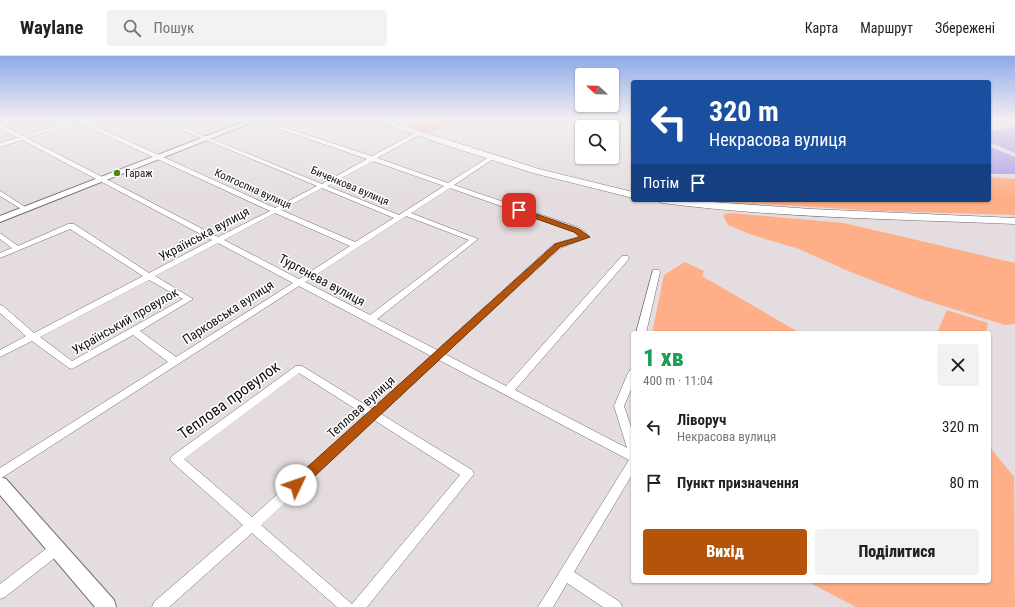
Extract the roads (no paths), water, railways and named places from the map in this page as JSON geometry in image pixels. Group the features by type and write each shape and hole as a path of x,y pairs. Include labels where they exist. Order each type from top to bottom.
{"main road":[{"path":"454,146 558,179 631,195"},
{"path":"677,202 706,206 811,212 1015,220"}],"street":[{"name":"Тургенєва вулиця","path":"38,146 631,456"},
{"name":"Колгоспна вулиця","path":"134,146 274,210 355,245"},
{"path":"0,219 188,146"},
{"name":"Биченкова вулиця","path":"226,146 324,186 401,215 474,239 370,320"},
{"path":"333,146 448,186"},
{"name":"Українська вулиця","path":"0,354 274,210 324,186 398,146"},
{"name":"Парковська вулиця","path":"0,474 491,158"},
{"name":"Теплова вулиця","path":"159,607 374,415 557,246 586,237 577,230 448,186"},
{"path":"0,193 26,209"},
{"name":"Український провулок","path":"0,256 71,226 149,276 189,299 134,332 72,366 33,337 0,308"},
{"path":"0,235 18,249"},
{"path":"508,391 625,258"},
{"path":"641,331 656,272"},
{"path":"134,332 175,362"},
{"name":"Теплова провулок","path":"347,607 176,459 299,368 468,474 358,607"},
{"path":"631,378 619,406 631,444"},
{"path":"545,607 631,466"},
{"path":"0,484 107,607"},
{"path":"0,592 56,549"},
{"path":"565,574 615,607"}],"place":[{"name":"Гараж","path":"117,173"}]}
